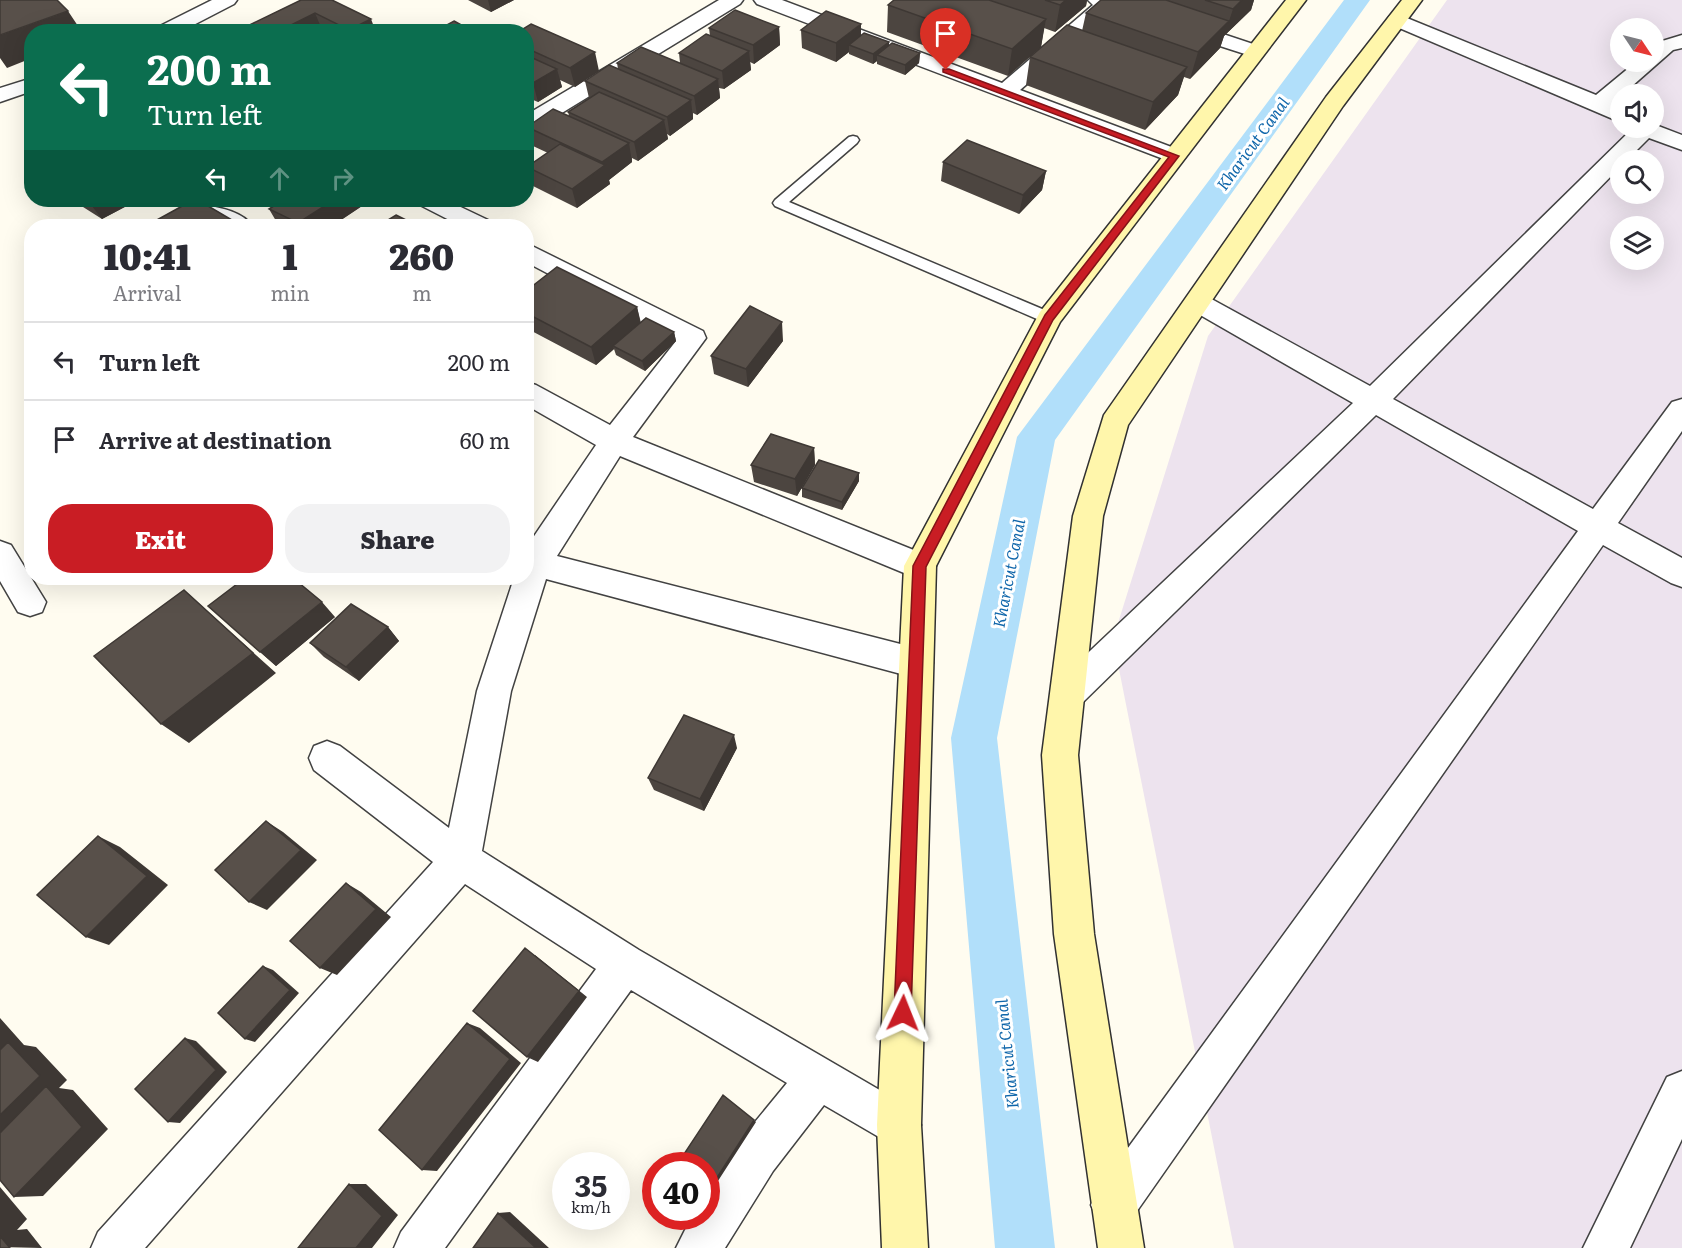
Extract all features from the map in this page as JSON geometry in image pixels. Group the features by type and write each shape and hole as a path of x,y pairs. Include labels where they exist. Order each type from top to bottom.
{"street":[{"path":"179,24 227,0"},
{"path":"534,120 733,0"},
{"path":"764,0 806,6 1004,92 1174,156"},
{"path":"905,1248 899,1125 920,566 1049,318 1296,0"},
{"path":"1004,92 1106,1 1255,51"},
{"path":"1121,1248 1074,934 1060,755 1088,516 1114,423 1334,102 1405,10 1610,110"},
{"path":"1664,48 1682,41"},
{"path":"1599,104 1636,72"},
{"path":"0,95 24,87"},
{"path":"1664,136 1682,144"},
{"path":"1068,694 1373,401 1634,138"},
{"path":"442,207 465,219"},
{"path":"187,219 201,213 216,213 227,219"},
{"path":"534,255 693,338 614,441 534,557"},
{"path":"1197,302 1682,574"},
{"path":"534,396 614,441 920,566"},
{"path":"1114,1204 1682,409"},
{"path":"0,554 30,602"},
{"path":"534,564 916,663"},
{"path":"114,1248 461,860 494,691 524,585"},
{"path":"327,758 461,860 625,964 899,1125"},
{"path":"417,1248 625,964"},
{"path":"699,1248 757,1155 818,1078"},
{"path":"1606,1248 1682,1092"}],"lane":[{"path":"853,140 780,203 1049,318"}],"shaded area":[{"path":"1447,0 1682,0 1682,1248 1234,1248 1113,639 1208,336"}],"building":[{"path":"0,0 57,0 68,11 31,24 24,24 24,27 0,35"},
{"path":"301,0 332,0 371,19 361,24 337,24 315,13 293,24 252,24"},
{"path":"894,0 989,0 1046,19 1012,49 888,5"},
{"path":"1045,0 1066,0 1060,5"},
{"path":"1101,0 1166,0 1229,21 1198,52 1086,13"},
{"path":"1205,0 1242,0 1233,9"},
{"path":"735,10 779,27 753,45 709,28"},
{"path":"826,11 861,24 836,43 801,30"},
{"path":"534,25 595,52 570,68 534,52"},
{"path":"1067,25 1187,67 1153,102 1030,57"},
{"path":"864,33 889,42 873,54 849,45"},
{"path":"706,34 749,51 722,71 679,53"},
{"path":"892,43 920,53 905,65 877,55"},
{"path":"641,47 718,79 694,96 617,63"},
{"path":"534,59 557,69 534,82"},
{"path":"609,65 691,100 667,117 585,81"},
{"path":"599,92 664,120 634,142 568,112"},
{"path":"553,109 629,143 602,162 534,130 534,122"},
{"path":"967,140 1046,171 1023,195 943,162"},
{"path":"560,144 605,165 572,189 534,170 534,162"},
{"path":"180,207 210,207 230,219 159,219"},
{"path":"272,207 323,207 304,219 290,219 269,209"},
{"path":"396,215 404,219 389,219"},
{"path":"557,267 637,307 591,347 534,317 534,285"},
{"path":"750,306 782,322 746,369 711,356"},
{"path":"646,318 674,332 642,361 613,346"},
{"path":"771,434 814,448 795,479 751,465"},
{"path":"819,460 859,473 842,502 802,488"},
{"path":"236,585 301,585 322,602 260,652 208,606"},
{"path":"184,590 253,653 161,724 94,656"},
{"path":"351,604 388,627 346,667 310,643"},
{"path":"684,715 734,735 700,799 648,778"},
{"path":"266,821 301,850 249,902 215,870"},
{"path":"98,836 147,876 86,937 37,895"},
{"path":"346,883 376,909 320,968 290,941"},
{"path":"525,948 579,991 527,1057 473,1011"},
{"path":"263,966 290,990 245,1039 218,1013"},
{"path":"467,1023 510,1059 422,1170 379,1130"},
{"path":"185,1038 216,1070 168,1122 135,1089"},
{"path":"8,1042 40,1076 0,1115 0,1050"},
{"path":"46,1086 82,1127 14,1197 0,1180 0,1133"},
{"path":"723,1095 754,1120 720,1173 720,1152 685,1152"},
{"path":"349,1184 382,1216 356,1248 298,1248"},
{"path":"498,1213 536,1248 473,1248"},
{"path":"0,1236 10,1248 0,1248"}],"waterway":[{"name":"Kharicut Canal","path":"1025,1248 974,738 1036,437 1357,0"}],"route":[{"path":"903,1013 920,566 1049,318 1174,156 946,70"}]}
